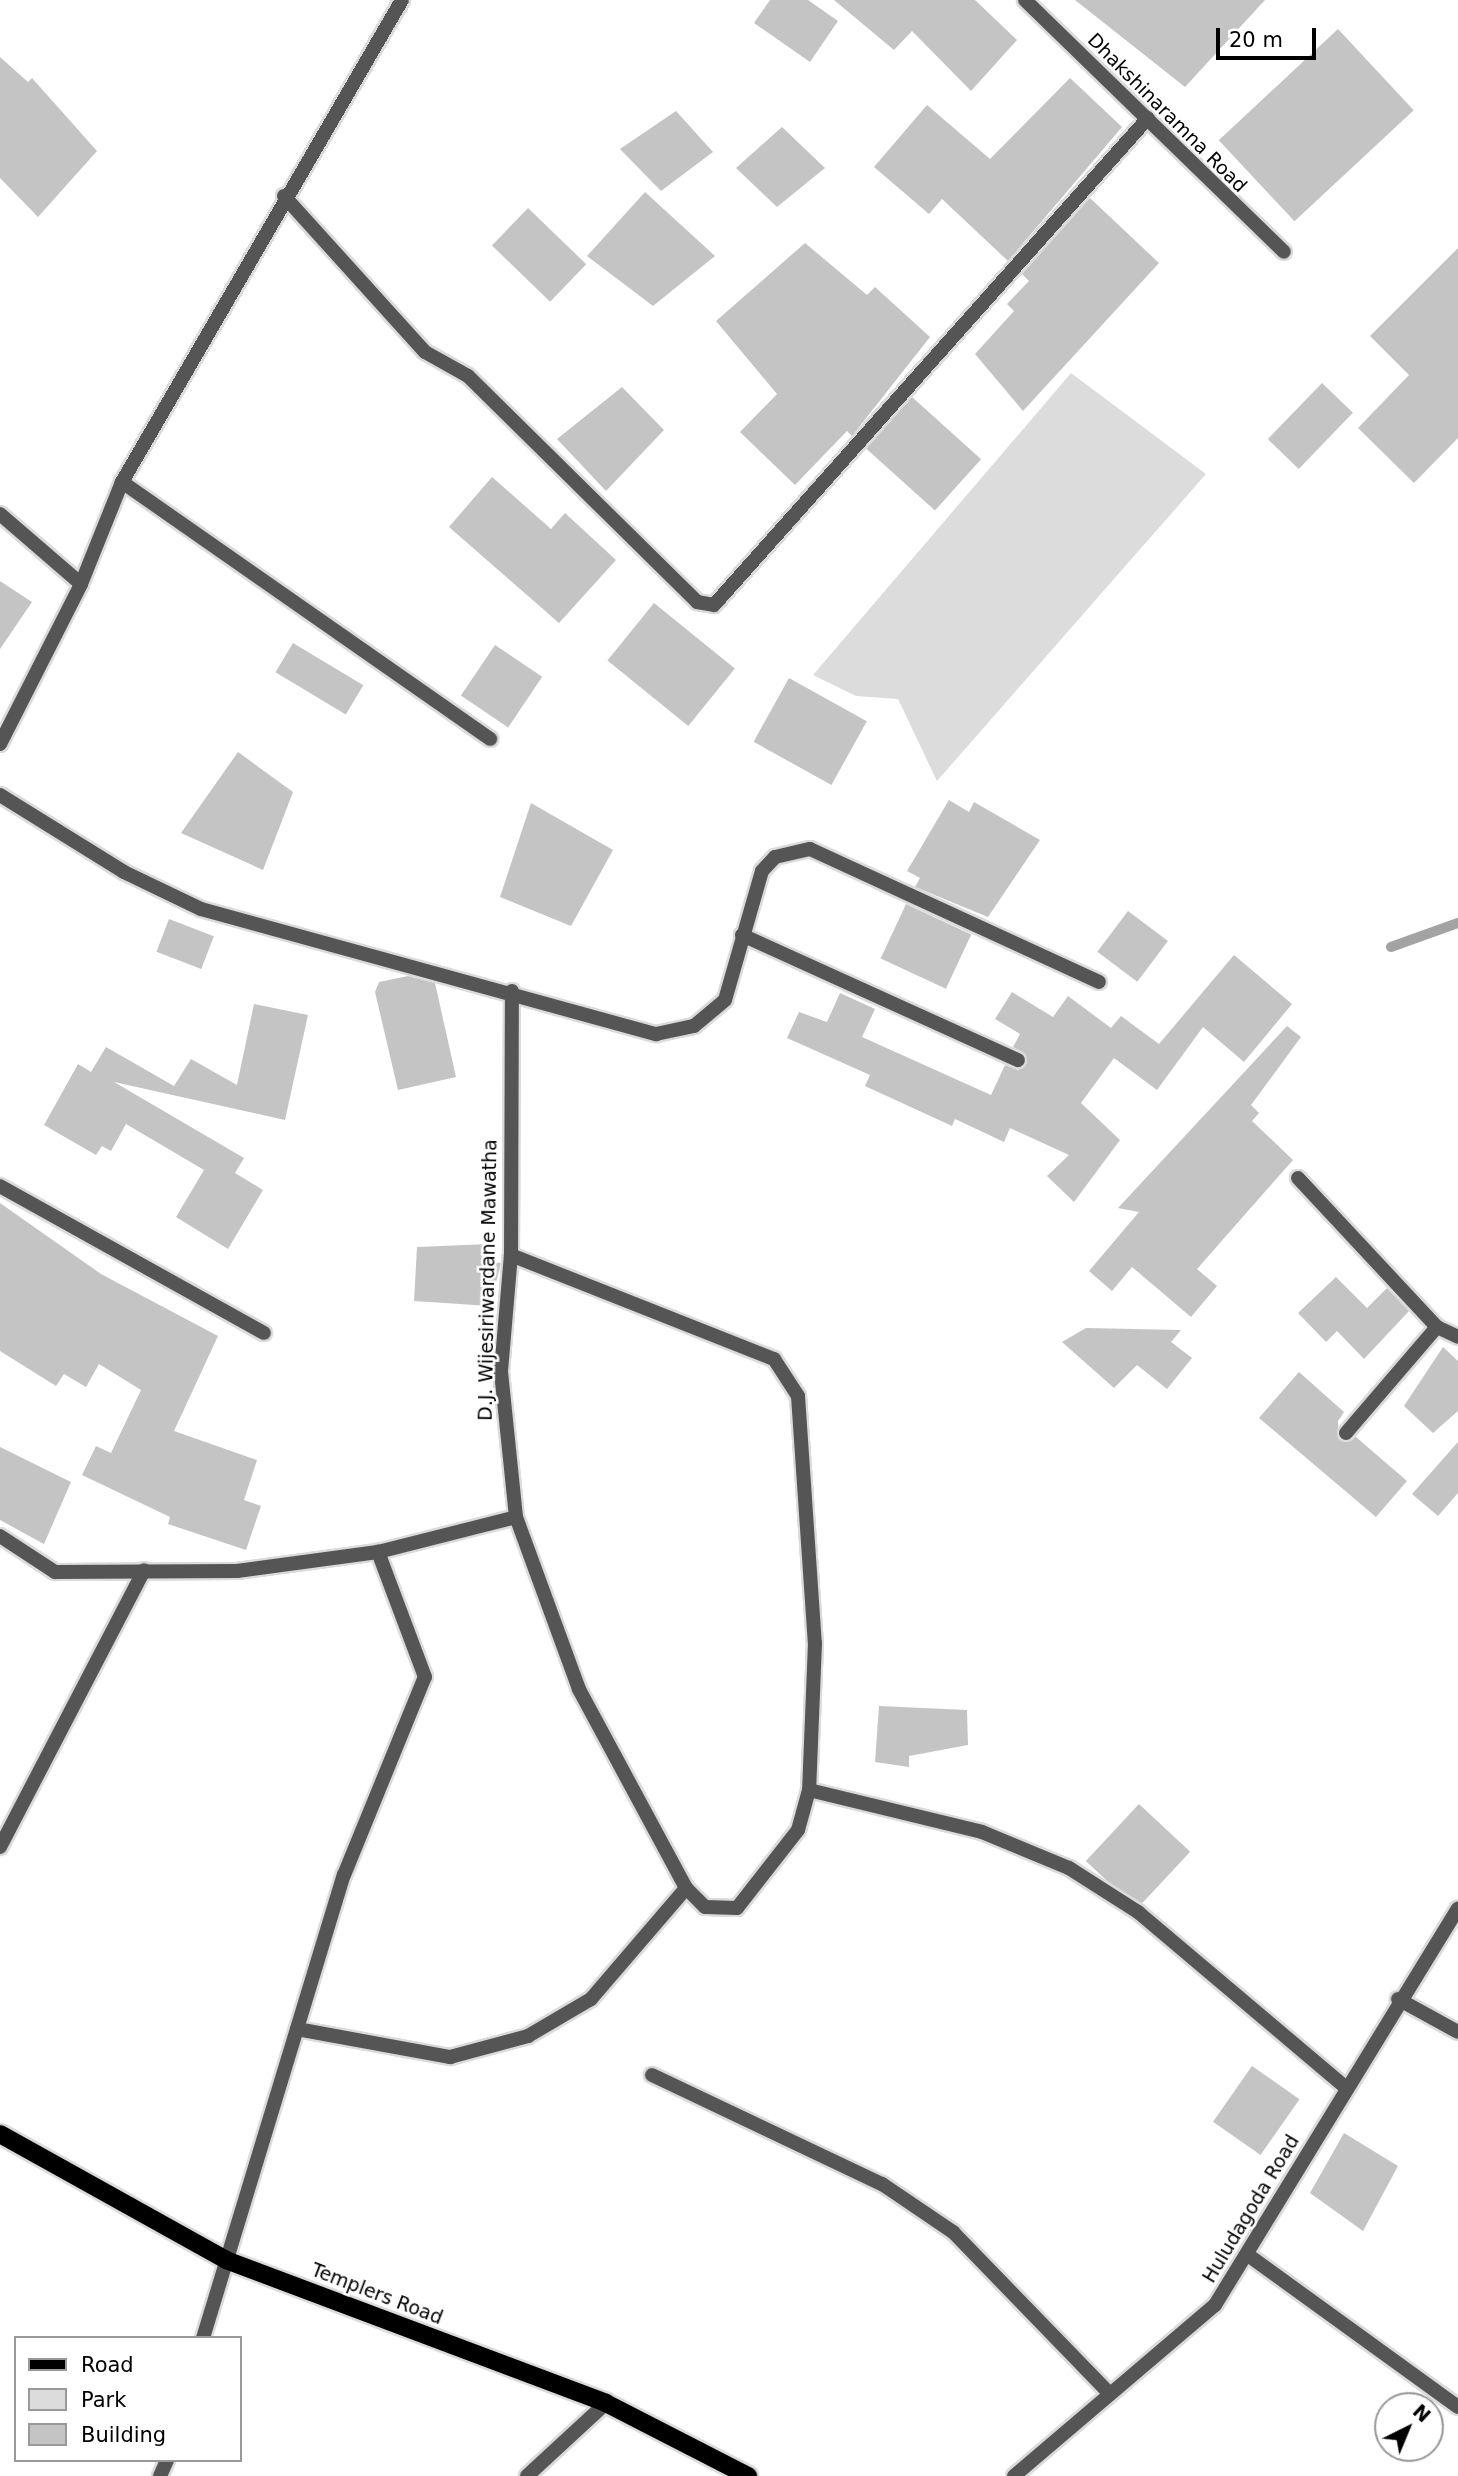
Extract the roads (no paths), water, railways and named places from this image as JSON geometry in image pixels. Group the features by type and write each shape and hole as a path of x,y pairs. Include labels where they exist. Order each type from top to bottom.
{"main road":[{"name":"Templers Road","path":"0,2134 226,2260 606,2403 748,2476"}],"street":[{"path":"0,744 80,584 122,482 284,196 402,0"},
{"name":"Dhakshinaramna Road","path":"1025,0 1284,253"},
{"path":"284,196 425,352 468,376 697,602 714,605 1148,118"},
{"path":"122,482 490,738"},
{"path":"0,514 80,584"},
{"path":"0,794 124,872 201,909 279,935 512,991 656,1034 694,1026 725,1000 762,872 775,857 810,849 1099,982"},
{"path":"742,935 1018,1060"},
{"name":"D.J. Wijesiriwardane Mawatha","path":"511,1255 774,1359 790,1376 798,1396 815,1643 809,1790 798,1830 737,1908 705,1907 687,1888 579,1689 516,1517 501,1371 511,1255 512,991"},
{"path":"1298,1178 1437,1327 1458,1338"},
{"path":"0,1186 264,1333"},
{"path":"1346,1433 1437,1327"},
{"path":"0,1536 55,1572 237,1571 378,1552 516,1517"},
{"path":"204,2336 344,1875 425,1676 378,1552"},
{"path":"0,1847 144,1570"},
{"path":"809,1790 982,1832 1069,1868 1138,1912 1345,2087"},
{"path":"297,2029 450,2057 528,2036 591,1999 687,1888"},
{"name":"Huludagoda Road","path":"1014,2476 1215,2305 1248,2255 1398,1999 1458,1908"},
{"path":"1398,1999 1458,2032"},
{"path":"652,2075 881,2184 953,2232 1109,2393"},
{"path":"1248,2255 1458,2407"},
{"path":"527,2476 606,2403"}],"waterway":[{"path":"1391,947 1458,923"}]}
